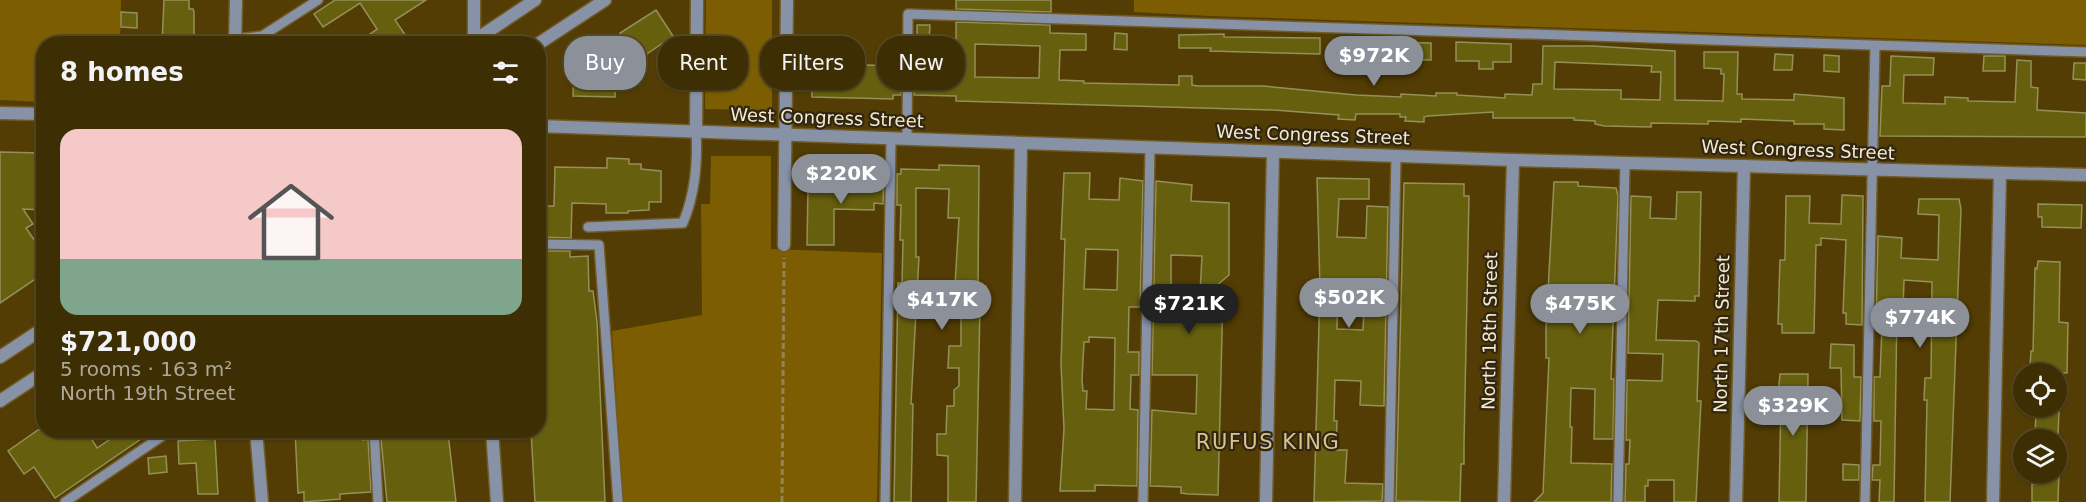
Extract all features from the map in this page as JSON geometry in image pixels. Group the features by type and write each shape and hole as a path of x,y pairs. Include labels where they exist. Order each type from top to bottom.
{"street":[{"path":"235,36 236,0"},
{"path":"472,36 474,0"},
{"path":"481,36 535,0"},
{"path":"546,39 605,0"},
{"path":"696,130 698,0"},
{"path":"784,246 787,0"},
{"path":"0,112 36,114"},
{"name":"West Congress Street","path":"546,126 1513,160 2086,175"},
{"path":"1015,502 1021,144"},
{"path":"1266,502 1273,152"},
{"name":"North 18th Street","path":"1504,502 1513,160"},
{"name":"North 17th Street","path":"1736,502 1744,166"},
{"path":"1993,502 2000,173"},
{"path":"0,357 36,333"},
{"path":"0,401 36,377"},
{"path":"257,438 262,502"},
{"path":"493,438 497,502"}],"lane":[{"path":"262,36 318,0"},
{"path":"907,139 908,14 2086,52"},
{"path":"1865,502 1870,170 1875,46"},
{"path":"588,227 683,223 691,203 697,151 696,130"},
{"path":"885,502 891,138"},
{"path":"1143,502 1150,148"},
{"path":"1389,502 1396,156"},
{"path":"1618,502 1625,162"},
{"path":"546,244 599,245 618,502"},
{"path":"65,502 159,438"},
{"path":"374,438 378,502"}],"path":[{"path":"782,502 784,246"}],"shaded area":[{"path":"0,0 121,0 120,36 36,36 36,102 0,100"},
{"path":"706,0 772,0 772,36 760,36 760,90 772,90 772,110 705,109 705,90 748,90 748,36 706,36"},
{"path":"1134,0 2086,0 2086,45 1210,16 1134,12"},
{"path":"711,156 771,156 771,249 882,253 877,502 623,502 612,331 702,315 701,204 710,204"}],"building":[{"path":"164,0 189,0 189,9 193,9 194,12 194,36 162,36"},
{"path":"335,0 426,0 395,20 406,36 367,36 377,29 360,3 323,27 314,14"},
{"path":"956,0 1051,0 1051,12 956,9"},
{"path":"656,10 673,36 658,36 658,46 646,55 646,36 622,36 620,33"},
{"path":"121,12 137,13 137,28 121,27"},
{"path":"956,22 1050,25 1050,33 1086,34 1086,50 1060,50 1059,80 1084,81 1084,83 1179,85 1179,76 1192,76 1192,85 1198,86 1263,86 1401,97 1401,94 1436,96 1436,93 1505,98 1505,94 1532,95 1533,84 1542,84 1543,46 1593,46 1675,51 1675,100 1723,101 1724,74 1721,74 1721,69 1704,68 1704,52 1738,52 1737,94 1742,94 1742,99 1794,100 1794,94 1844,98 1844,130 1824,129 1824,124 1794,124 1794,121 1741,119 1741,122 1708,121 1708,124 1651,123 1651,127 1604,126 1595,124 1595,121 1574,120 1574,118 1493,118 1493,112 1428,116 1424,117 1424,122 1405,121 1406,117 1400,117 1400,114 1356,114 1355,120 1338,119 1339,115 1274,110 956,101 956,96 914,95 914,90 965,90 965,36 956,36","holes":["975,44 1040,46 1039,78 975,77","1555,62 1652,66 1651,72 1661,72 1660,100 1621,99 1621,90 1554,89"]},
{"path":"917,25 930,25 929,36 917,36"},
{"path":"1115,33 1127,34 1127,50 1114,49"},
{"path":"1224,34 1224,37 1320,38 1320,54 1179,48 1179,35"},
{"path":"1347,41 1431,43 1431,60 1347,59"},
{"path":"1456,42 1511,44 1511,62 1493,62 1493,69 1479,69 1479,61 1456,61"},
{"path":"1775,54 1793,55 1792,70 1774,70"},
{"path":"1824,55 1839,56 1839,72 1824,71"},
{"path":"1891,56 1934,58 1933,75 1904,75 1903,103 1945,104 1945,97 1968,98 1968,101 2015,102 2017,60 2031,61 2031,87 2038,88 2037,110 2086,113 2086,137 1880,136 1882,86 1890,86"},
{"path":"1984,56 2005,56 2005,71 1983,71"},
{"path":"2074,63 2086,63 2086,80 2073,79"},
{"path":"865,65 877,65 877,90 901,90 901,95 893,95 893,99 812,97 812,90 865,90"},
{"path":"573,90 615,90 615,97 573,96"},
{"path":"0,152 36,153 36,210 23,209 33,224 26,228 36,242 36,278 0,303"},
{"path":"607,158 629,159 629,164 641,164 641,169 661,171 661,202 649,202 649,210 628,211 628,213 606,213 606,204 572,203 571,238 546,237 546,206 554,206 555,167 607,168"},
{"path":"939,165 979,166 978,286 986,286 985,306 980,306 976,502 948,502 948,456 937,455 937,434 946,434 947,406 954,406 954,390 959,386 959,368 948,368 949,346 961,346 961,305 944,305 944,285 955,285 959,218 948,218 949,189 916,188 916,257 919,257 911,404 913,404 911,502 894,502 898,283 902,283 903,240 900,240 901,205 897,205 897,174 901,174 901,169 939,170"},
{"path":"855,172 884,173 883,204 874,203 874,210 834,209 834,245 807,245 808,188 854,188"},
{"path":"1064,173 1090,173 1089,199 1119,200 1120,178 1143,181 1140,307 1129,307 1128,352 1139,352 1139,375 1131,375 1130,409 1138,410 1137,486 1095,485 1095,491 1060,491 1064,429 1061,364 1065,239 1061,239","holes":["1086,249 1118,250 1117,290 1084,289","1089,337 1115,338 1114,410 1086,409 1087,391 1083,391 1082,380 1084,342 1089,342"]},
{"path":"1317,178 1369,179 1369,199 1339,199 1337,237 1366,238 1367,206 1388,207 1384,406 1360,405 1361,381 1335,380 1334,421 1337,421 1336,450 1347,450 1345,483 1383,484 1382,501 1314,502 1320,289","holes":["1338,289 1365,290 1363,330 1337,329"]},
{"path":"1156,181 1192,185 1191,201 1229,203 1229,275 1208,293 1223,294 1218,495 1181,493 1181,487 1150,486 1152,410 1196,414 1197,375 1152,375","holes":["1171,255 1202,256 1200,293 1171,293"]},
{"path":"1554,182 1578,182 1578,186 1616,188 1618,196 1611,379 1614,379 1613,439 1594,439 1595,389 1571,388 1570,427 1572,427 1571,463 1612,464 1611,502 1534,502 1543,493 1549,358 1546,358 1546,327"},
{"path":"1404,183 1464,184 1464,196 1469,196 1464,464 1461,464 1460,502 1396,501"},
{"path":"1677,192 1701,192 1699,296 1695,296 1695,301 1658,300 1656,340 1699,343 1697,401 1701,401 1696,502 1674,502 1674,480 1648,480 1648,486 1645,486 1645,502 1625,502 1626,464 1629,464 1630,440 1626,440 1627,380 1662,381 1663,354 1628,353 1631,196 1651,197 1650,218 1676,219"},
{"path":"1842,195 1863,196 1862,325 1846,324 1846,313 1843,313 1846,240 1821,238 1821,245 1816,245 1814,333 1782,333 1782,324 1778,324 1780,260 1785,260 1786,196 1810,196 1809,223 1841,224"},
{"path":"1919,199 1959,199 1961,209 1950,502 1925,502 1927,400 1924,400 1925,378 1931,378 1932,282 1904,280 1903,310 1897,310 1894,502 1879,502 1880,480 1872,480 1873,465 1880,465 1881,421 1874,421 1874,377 1880,377 1882,325 1876,325 1878,236 1902,238 1901,258 1938,260 1939,215 1918,214"},
{"path":"2038,204 2082,205 2081,228 2042,227 2042,217 2038,217"},
{"path":"546,251 570,251 570,257 588,256 589,291 593,291 597,322 605,502 535,502 531,438 546,438"},
{"path":"2038,261 2060,262 2059,322 2068,323 2067,373 2067,363 2030,363 2031,351 2033,351 2035,268 2037,269"},
{"path":"1831,344 1854,345 1854,377 1861,377 1860,421 1842,420 1841,368 1830,368"},
{"path":"1780,374 1808,374 1806,502 1779,502 1781,395 1778,395"},
{"path":"2036,417 2059,417 2058,429 2035,429"},
{"path":"36,431 36,438 91,438 97,448 112,438 142,438 55,498 34,467 24,474 8,451"},
{"path":"295,438 368,439 371,492 340,494 340,499 304,502 304,492 298,493"},
{"path":"381,438 449,438 456,502 387,502"},
{"path":"215,439 218,494 198,494 196,463 179,464 178,441"},
{"path":"166,456 167,472 149,474 148,458"},
{"path":"1843,464 1859,465 1859,480 1843,480"},
{"path":"2059,483 2058,502 2032,502 2032,484"}],"district":[{"name":"RUFUS KING","path":"1268,442"}]}
